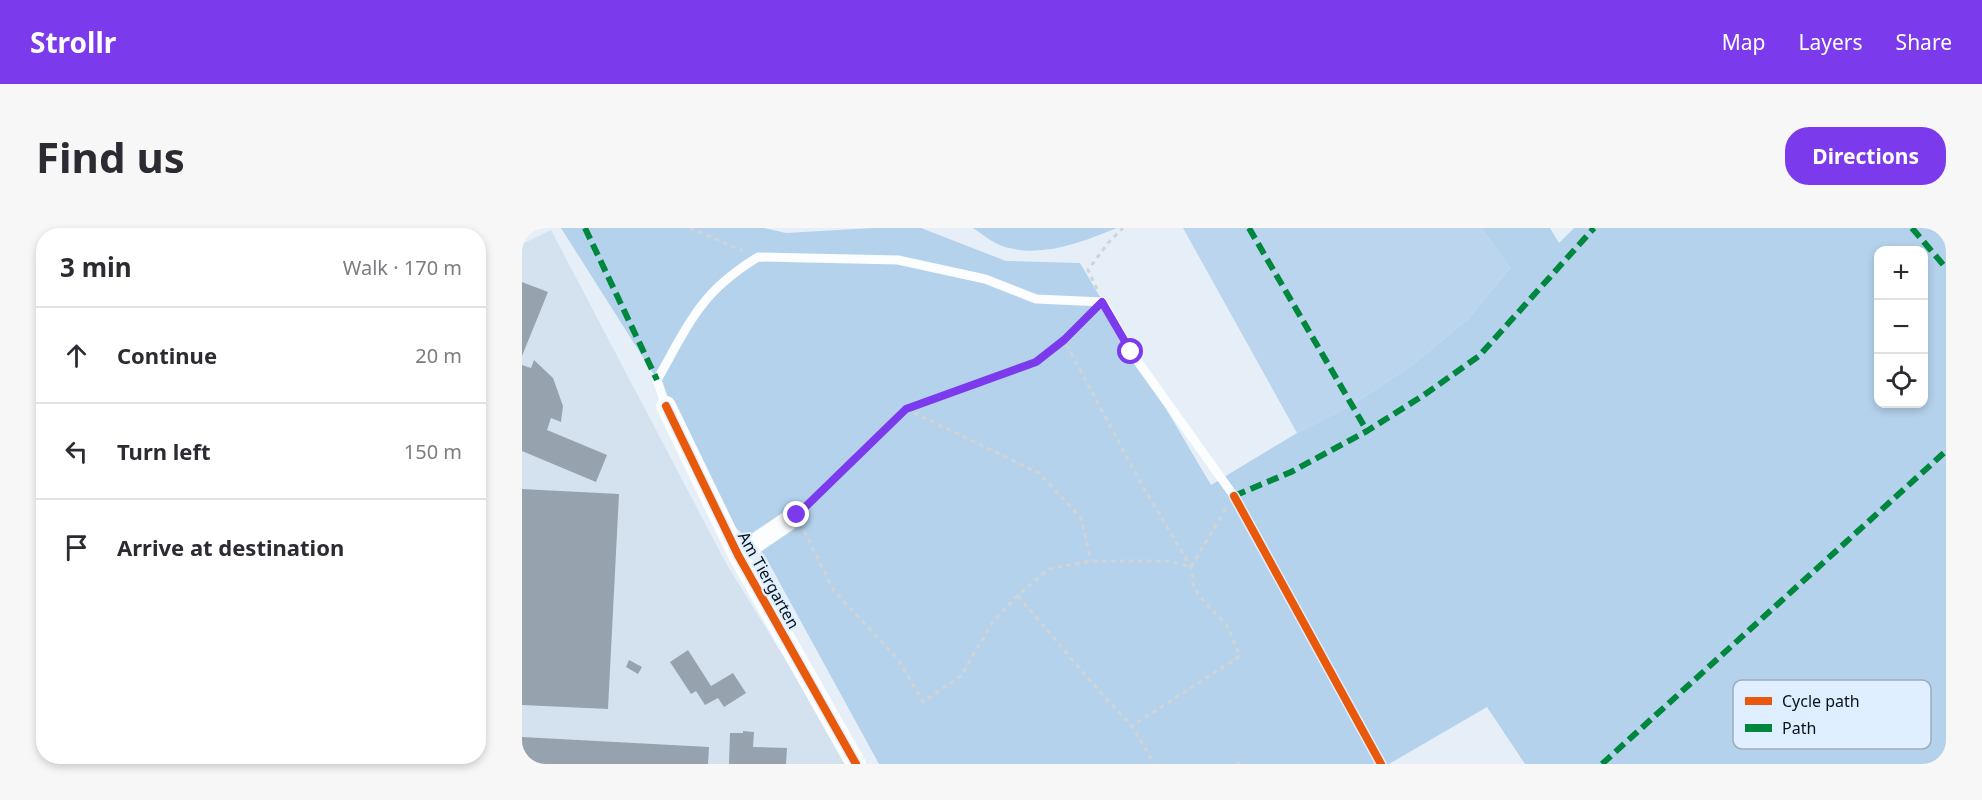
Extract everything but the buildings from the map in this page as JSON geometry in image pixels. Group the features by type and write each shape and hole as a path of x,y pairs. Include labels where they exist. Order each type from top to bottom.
{"street":[{"name":"Am Tiergarten","path":"666,406 738,555 856,764"},
{"name":"Am Tiergarten","path":"738,555 797,515"}],"lane":[{"path":"666,406 657,381 701,305 725,280 758,257 898,260 985,279 1036,299 1102,302 1131,352 1234,496"}],"path":[{"path":"690,228 758,257"},
{"path":"1123,228 1108,243 1088,270 1102,302 1064,340 1036,362 906,409 797,515 834,591 897,659 923,702 961,676 992,623 1018,595 1049,570 1091,561 1169,561 1191,567"},
{"path":"1064,340 1142,485 1191,567 1194,588 1227,625 1240,656 1132,726"},
{"path":"906,409 1039,473 1081,518 1091,561"},
{"path":"1191,567 1234,496"},
{"path":"1018,595 1099,691 1132,726 1154,764"}],"shaded area":[{"path":"561,228 764,228 786,233 921,228 1006,261 1080,263 1211,485 1297,433 1352,405 1412,365 1468,319 1510,268 1481,228 1550,228 1559,243 1574,228 1946,228 1946,764 1525,764 1487,707 1389,764 879,764 765,556 735,527 670,400"},
{"path":"973,228 1117,228 1062,247 1034,251 1001,246"},
{"path":"1183,228 1481,228 1510,268 1468,319 1412,365 1352,405 1297,433"},
{"path":"551,230 727,565 850,764 522,764 522,244"}],"marked path":[{"path":"585,228 657,380"},
{"path":"1249,228 1367,431"},
{"path":"1234,496 1291,472 1367,431 1424,395 1479,356 1594,228"},
{"path":"1912,228 1946,268"},
{"path":"1602,764 1946,451"}],"cycle path":[{"path":"666,406 738,555 856,764"},
{"path":"1234,496 1381,764"}],"route":[{"path":"797,515 906,409 1036,362 1064,340 1102,302 1131,352"}]}
